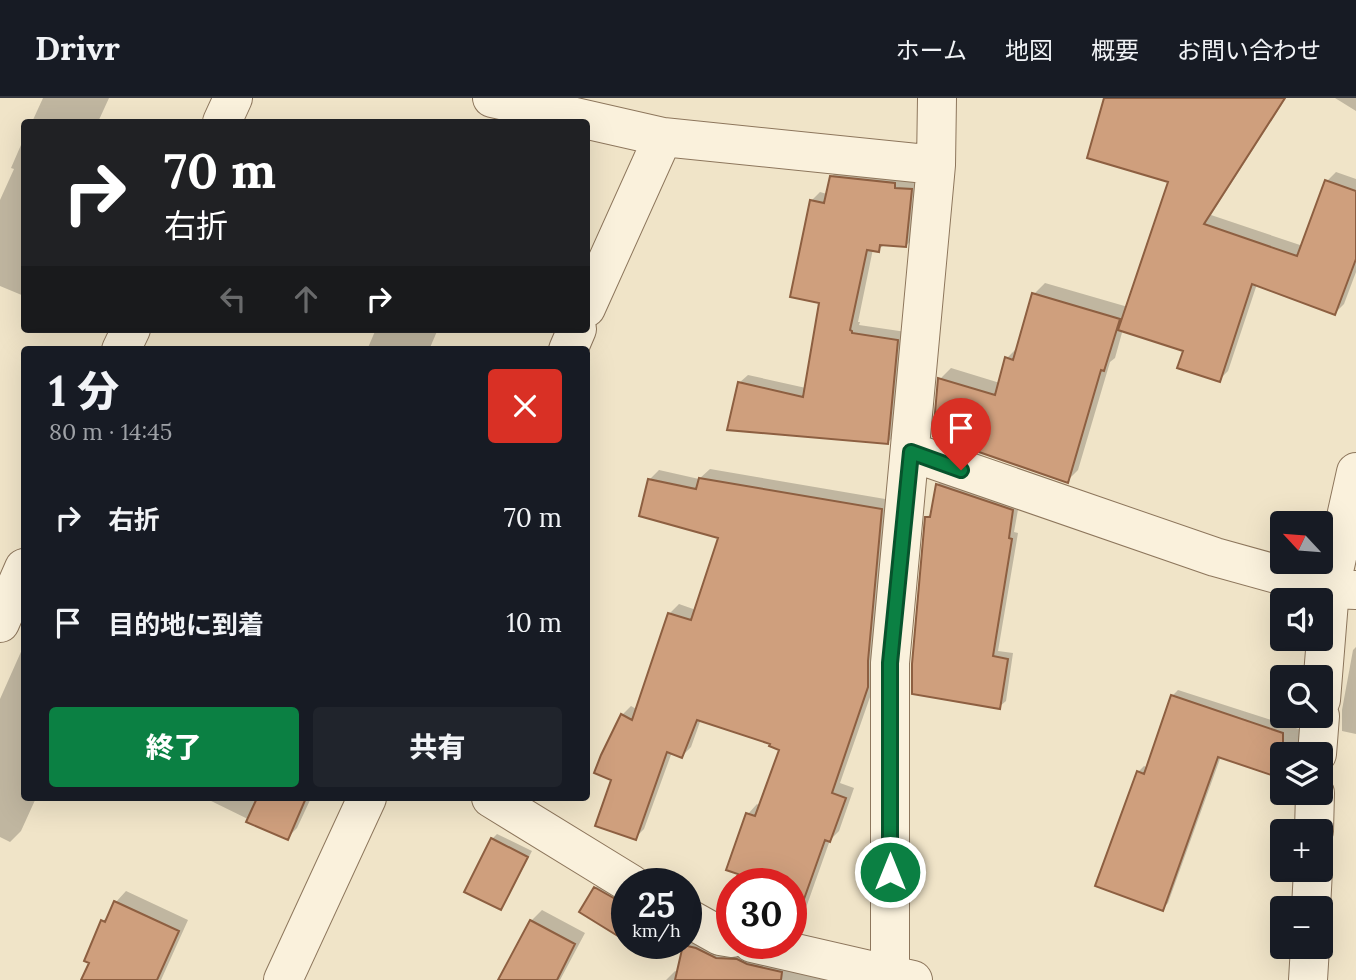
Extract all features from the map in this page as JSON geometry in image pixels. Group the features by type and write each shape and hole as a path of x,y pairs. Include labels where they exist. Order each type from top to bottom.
{"street":[{"path":"223,119 233,98"},
{"path":"492,98 584,119"},
{"path":"807,956 901,978 890,663 936,166 937,98"},
{"path":"590,120 663,137 936,166"},
{"path":"590,299 663,137"},
{"path":"911,452 1215,557 1343,589"},
{"path":"1328,665 1343,589 1356,472"},
{"path":"0,623 18,569"},
{"path":"283,980 366,801"},
{"path":"496,801 611,872"},
{"path":"1308,980 1309,959"}],"building":[{"path":"1104,98 1285,98 1204,224 1297,256 1325,180 1356,191 1356,259 1335,315 1252,284 1220,382 1177,368 1183,351 1118,330 1168,182 1087,158"},
{"path":"830,176 895,183 895,188 912,189 906,247 880,245 879,252 867,250 850,330 852,333 898,340 888,444 727,430 738,382 803,397 819,303 790,297 810,200 824,203"},
{"path":"1032,293 1120,319 1104,371 1101,370 1068,483 933,436 938,378 995,395 1005,357 1013,360"},
{"path":"699,478 882,509 868,687 832,793 846,798 830,842 825,840 807,891 807,868 727,868 746,813 755,816 779,750 769,746 770,744 697,720 682,758 667,752 636,840 595,826 611,780 594,773 601,755 621,714 632,720 668,613 691,620 718,538 639,516 648,479 696,489"},
{"path":"936,484 1013,510 1009,538 1012,539 993,656 1008,659 1000,709 912,694 912,664 925,517 930,517"},
{"path":"1171,695 1283,733 1283,742 1270,742 1270,775 1218,757 1163,911 1095,886 1137,771 1144,774"},
{"path":"256,801 305,801 288,840 246,822"},
{"path":"491,838 528,857 501,910 464,892"},
{"path":"594,887 611,897 611,932 579,912"},
{"path":"114,901 179,931 157,980 81,980 89,963 84,961 101,920 105,922"},
{"path":"530,920 575,944 557,980 498,980"},
{"path":"702,951 716,959 737,959 782,972 781,980 675,980 680,959 702,959"}],"route":[{"path":"890,872 890,663 911,452 961,470"}]}
